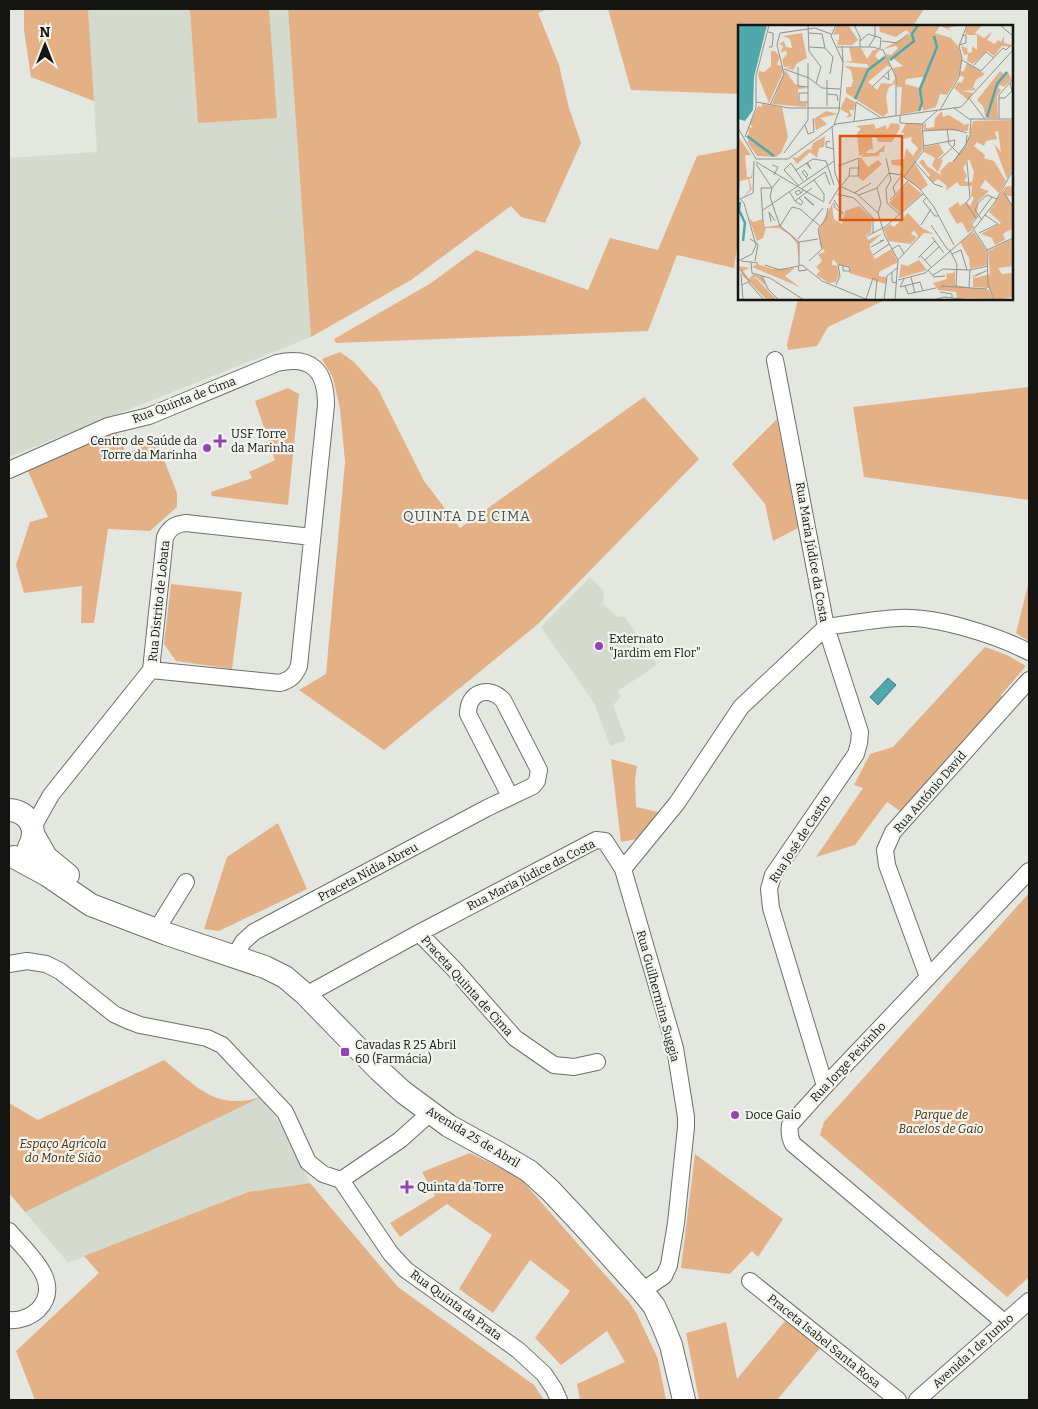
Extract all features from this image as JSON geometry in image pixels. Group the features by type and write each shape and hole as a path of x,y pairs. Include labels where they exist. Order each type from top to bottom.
{"main road":[{"path":"10,810 24,815 33,830 32,842 28,849 22,854 11,857"},
{"name":"Avenida 25 de Abril","path":"33,830 46,857 78,883 135,920"},
{"name":"Avenida 25 de Abril","path":"11,857 47,875 91,905 265,967 285,977 306,994 379,1070 430,1113 449,1126 528,1171 550,1190 654,1306 671,1345 684,1400"}],"street":[{"name":"Rua Maria Júdice da Costa","path":"306,994 596,840 604,841 623,869 677,803 741,706 826,627 774,360"},
{"name":"Rua Quinta de Cima","path":"9,470 108,426 148,416 277,363 287,361 305,362"},
{"name":"Rua Distrito de Lobata","path":"151,670 280,683 291,679 298,666 326,396 323,378 312,366 305,362"},
{"name":"Rua Distrito de Lobata","path":"33,830 51,795 151,670 165,537 172,527 186,523 312,537"},
{"path":"826,627 899,618 926,619 1001,639 1029,652"},
{"name":"Rua José de Castro","path":"825,1086 771,908 769,889 773,875 856,754 859,743 860,732 826,627"},
{"name":"Rua António David","path":"928,977 887,865 884,850 894,832 1029,680"},
{"name":"Praceta Nídia Abreu","path":"234,957 243,942 254,932 510,796 533,786 537,781 539,770 503,700 497,694 482,692 474,696 470,701 468,714 510,796"},
{"name":"Rua Distrito de Lobata","path":"10,810 36,803 51,795"},
{"name":"Rua Guilhermina Suggia","path":"623,869 675,1048 686,1127 676,1223 669,1265 664,1276 642,1291"},
{"name":"Rua Jorge Peixinho","path":"1004,1323 793,1144 789,1135 790,1126 825,1086 1029,871"},
{"path":"157,929 186,882"},
{"name":"Praceta Quinta de Cima","path":"419,933 455,970 514,1038 554,1065 574,1067 597,1062"},
{"path":"9,964 27,961 46,964 60,971 114,1014 127,1020 140,1025 207,1038 222,1045 285,1112 308,1162 324,1174 341,1180 400,1140 430,1113"},
{"name":"Rua Quinta da Prata","path":"341,1180 391,1254 406,1270 518,1350 544,1374 559,1400"},
{"path":"9,1231 44,1273 48,1289 41,1306 33,1314 9,1320"},
{"name":"Praceta Isabel Santa Rosa","path":"750,1281 898,1400"},
{"name":"Avenida 1 de Junho","path":"917,1400 1029,1301"}],"shaded area":[{"path":"88,9 288,9 311,337 9,457 9,158 97,152"},
{"name":"Externato \"Jardim em Flor\"","path":"590,577 604,591 603,604 618,617 625,617 657,665 618,691 621,697 613,705 626,740 610,746 594,703 541,627"},
{"path":"261,1097 283,1128 310,1183 248,1192 68,1263 25,1212"}],"green space":[{"path":"24,9 88,9 94,101 31,77 24,30"},
{"path":"190,9 269,9 277,118 198,123"},
{"path":"288,9 548,9 538,13 559,65 569,108 581,143 545,223 521,217 511,206 411,280 311,337"},
{"path":"608,9 924,9 914,25 738,25 738,94 631,90"},
{"path":"738,148 738,242 734,268 677,255 648,331 336,343 334,339 431,283 476,250 588,290 610,238 658,250 697,156"},
{"path":"798,300 885,300 828,327 817,346 788,350 787,344"},
{"path":"340,352 354,362 378,389 424,481 460,528 644,397 699,459 538,624 384,750 299,690 326,674 345,462 340,409 333,378 322,359"},
{"path":"1029,387 1029,500 864,477 853,407"},
{"path":"288,388 299,394 288,505 212,496 211,492 252,478 249,472 275,460 255,401"},
{"path":"777,419 798,528 773,541 765,504 732,464"},
{"path":"115,430 127,454 156,439 177,493 177,507 150,531 108,529 94,623 81,623 82,586 24,593 16,565 30,522 48,517 28,471"},
{"path":"1029,581 1029,641 1016,633"},
{"path":"171,584 242,592 232,669 176,661 164,644"},
{"path":"985,647 1007,655 1026,666 1001,695 1004,701 900,811 887,802 855,845 816,857 863,788 854,785 870,754 893,747"},
{"path":"611,759 637,766 635,780 636,807 658,812 642,838 621,842"},
{"path":"278,823 307,889 219,931 204,929 227,857"},
{"name":"Parque de Bacelos de Gaio","path":"1029,893 1029,1277 1007,1297 820,1135 824,1122"},
{"name":"Espaço Agrícola do Monte Sião","path":"164,1060 197,1087 219,1099 245,1101 261,1097 25,1212 9,1193 9,1103 38,1120"},
{"path":"470,1153 519,1177 629,1302 637,1314 658,1359 666,1400 580,1400 577,1384 625,1362 607,1331 561,1365 535,1338 570,1291 530,1260 493,1313 459,1289 492,1235 447,1204 400,1237 390,1223 435,1196 422,1172"},
{"path":"695,1154 783,1219 758,1257 752,1251 730,1274 681,1268"},
{"path":"310,1183 398,1287 534,1385 544,1400 35,1400 16,1351 99,1273 84,1256 248,1192"},
{"path":"785,1321 821,1347 777,1400 699,1400 686,1333 726,1322 737,1379"}],"water":[{"path":"888,678 896,685 878,705 870,697"}],"place":[{"name":"USF Torre da Marinha","path":"220,441"},
{"name":"Centro de Saúde da Torre da Marinha","path":"207,448"},
{"name":"Externato \"Jardim em Flor\"","path":"599,646"},
{"name":"Cavadas R 25 Abril 60 (Farmácia)","path":"345,1052"},
{"name":"Doce Gaio","path":"735,1115"},
{"name":"Quinta da Torre","path":"407,1187"}],"district":[{"name":"QUINTA DE CIMA","path":"467,516"}]}
